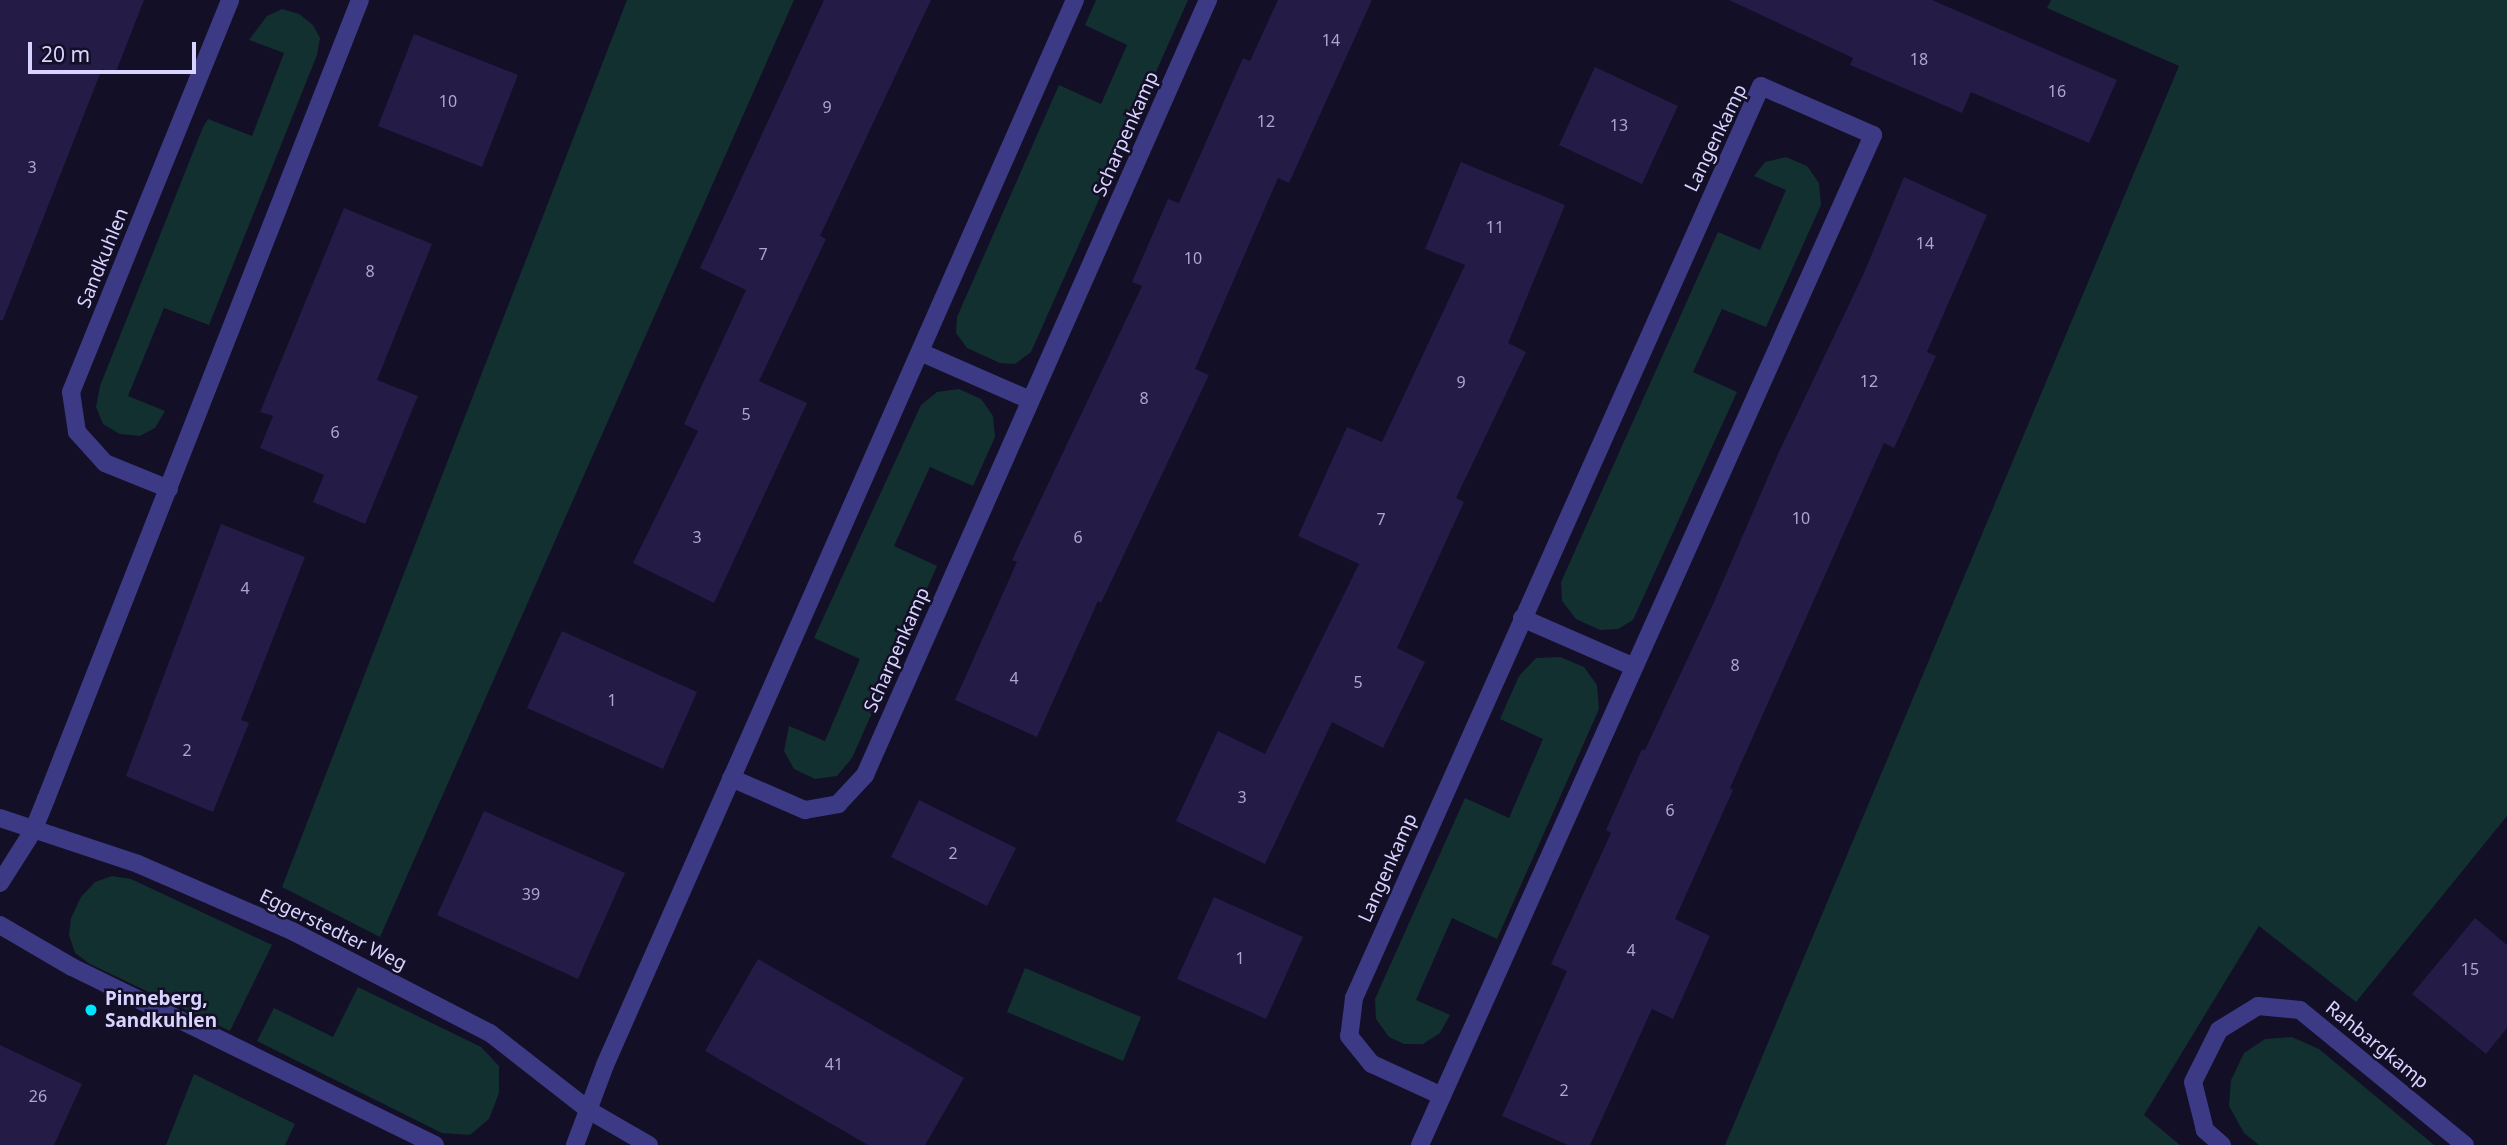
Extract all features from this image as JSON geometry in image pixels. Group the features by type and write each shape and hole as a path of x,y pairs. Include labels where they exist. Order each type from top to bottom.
{"street":[{"name":"Sandkuhlen","path":"169,489 105,463 77,432 71,393 230,0"},
{"path":"0,884 33,831 360,0"},
{"path":"575,1145 590,1111 605,1065 1075,0"},
{"name":"Scharpenkamp","path":"731,778 805,810 838,804 865,775 1208,0"},
{"name":"Langenkamp","path":"1420,1145 1442,1096 1634,667 1873,135 1761,86 1353,998 1349,1036 1372,1064 1442,1096"},
{"path":"920,352 1030,400"},
{"path":"1522,618 1634,667"},
{"name":"Eggerstedter Weg","path":"0,818 138,864 292,931 490,1033 590,1111 649,1145"},
{"path":"0,925 72,967 435,1145"},
{"name":"Rahbargkamp","path":"2222,1145 2205,1130 2193,1082 2219,1030 2258,1006 2301,1010 2465,1145"}],"green space":[{"path":"627,0 794,0 380,937 282,887"},
{"path":"1096,0 1188,0 1031,352 1015,364 1000,363 967,348 956,333 957,317 1059,85 1101,104 1127,45 1085,25"},
{"path":"2051,0 2507,0 2507,816 2356,1002 2259,926 2144,1115 2180,1145 1725,1145 2179,66 2047,8"},
{"path":"282,9 299,14 313,25 320,38 317,55 209,325 164,308 128,396 165,411 155,428 140,436 120,434 103,424 96,407 100,386 203,127 208,119 252,136 284,53 249,40 267,16"},
{"path":"1786,157 1807,166 1819,183 1821,205 1766,327 1722,309 1693,372 1737,392 1633,620 1618,629 1600,630 1576,619 1562,601 1561,582 1718,232 1760,250 1786,190 1754,176 1765,162"},
{"path":"959,389 981,399 993,416 995,437 973,486 930,467 894,546 937,566 852,758 837,776 815,779 794,769 784,751 789,726 825,741 860,659 814,638 921,405 937,392"},
{"path":"1560,657 1584,667 1597,685 1599,709 1497,939 1452,918 1416,1000 1450,1015 1440,1033 1423,1044 1404,1044 1389,1037 1376,1019 1375,999 1465,798 1509,818 1543,739 1500,719 1519,676 1536,658"},
{"path":"112,876 131,879 272,945 230,1031 90,964 75,953 69,935 71,918 81,897 95,882"},
{"path":"1025,968 1141,1017 1123,1061 1007,1012"},
{"path":"358,987 481,1047 499,1066 499,1093 489,1119 470,1135 442,1133 257,1041 274,1008 333,1037"},
{"path":"2292,1037 2319,1049 2434,1145 2259,1145 2244,1133 2229,1106 2231,1080 2244,1053 2265,1039"},
{"path":"194,1074 295,1124 285,1145 166,1145"}],"building":[{"path":"0,0 144,0 115,74 102,69 3,320 0,320"},
{"path":"824,0 931,0 820,236 826,239 759,381 807,403 714,603 633,563 698,431 684,424 746,290 700,268"},
{"path":"1278,0 1372,0 1289,183 1278,178 1195,369 1209,375 1101,603 1098,601 1037,737 955,700 1017,562 1012,560 1142,286 1132,282 1168,199 1179,203 1243,58 1250,61"},
{"path":"1729,0 1932,0 2117,80 2089,143 1971,92 1962,113 1850,65 1853,58"},
{"path":"414,34 518,75 482,167 378,126"},
{"path":"1595,67 1678,106 1642,184 1559,145"},
{"path":"1461,162 1565,205 1508,343 1526,352 1456,498 1464,502 1397,648 1425,662 1383,748 1332,722 1265,864 1176,821 1218,731 1265,754 1359,564 1298,536 1347,427 1382,442 1465,265 1425,249"},
{"path":"1904,177 1987,215 1927,352 1936,356 1894,448 1884,443 1730,788 1733,790 1675,919 1710,936 1673,1019 1652,1009 1590,1145 1568,1145 1502,1116 1567,971 1551,964 1611,833 1606,830 1642,749 1645,750 1714,602 1778,454 1864,273"},
{"path":"344,208 432,244 377,380 418,396 365,524 313,502 324,475 260,448 273,416 260,412"},
{"path":"221,524 305,557 241,720 249,723 213,812 126,776"},
{"path":"562,631 697,692 663,769 527,708"},
{"path":"919,800 1016,848 987,906 891,857"},
{"path":"484,811 625,873 578,979 437,915"},
{"path":"1214,897 1303,937 1266,1019 1177,979"},
{"path":"2475,918 2507,945 2507,1028 2486,1054 2412,994"},
{"path":"758,959 964,1078 925,1145 868,1145 705,1051"},
{"path":"0,1045 82,1084 54,1145 0,1145"}],"place":[{"name":"Pinneberg, Sandkuhlen","path":"91,1010"}]}
